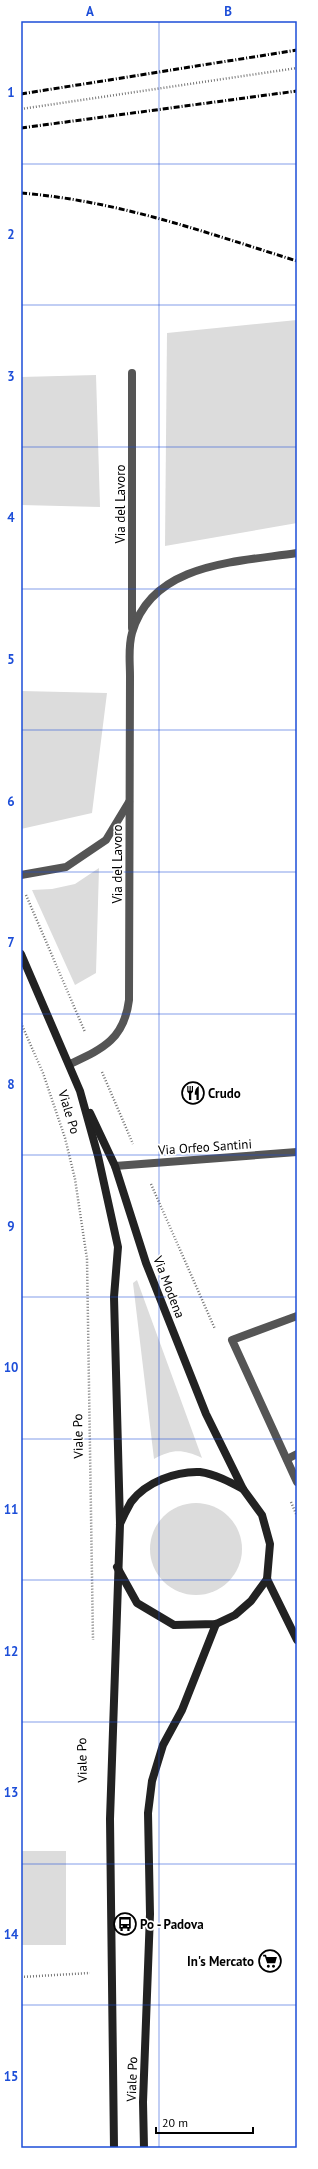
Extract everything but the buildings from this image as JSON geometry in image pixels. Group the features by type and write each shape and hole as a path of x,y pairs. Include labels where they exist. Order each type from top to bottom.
{"main road":[{"name":"Viale Po","path":"21,954 70,1064 80,1091 98,1156 118,1247 114,1297 120,1524 117,1566 110,1819 114,2148"},
{"name":"Via Modena","path":"80,1091 115,1166 146,1263 206,1414 243,1489 262,1515 270,1544 267,1579"},
{"name":"Via Modena","path":"120,1524 132,1502 151,1484 175,1474 200,1472 225,1479 243,1489"},
{"path":"117,1566 137,1603 174,1625 216,1624 235,1615 251,1601 267,1579 297,1640"},
{"name":"Viale Po","path":"144,2148 143,2102 150,1914 148,1813 152,1781 163,1745 182,1710 216,1624"}],"street":[{"name":"Via del Lavoro","path":"70,1064 94,1053 116,1036 127,1016 129,1000 130,676 132,635 132,373"},
{"name":"Via del Lavoro","path":"132,635 136,622 149,601 166,585 189,572 216,565 297,553"},
{"path":"21,875 66,867 106,840 129,801"},
{"name":"Via Orfeo Santini","path":"115,1166 297,1152"},
{"path":"297,1316 232,1340 297,1482"},
{"path":"287,1459 297,1454"}],"path":[{"path":"21,109 297,68"},
{"path":"24,892 218,1336"},
{"name":"Viale Po","path":"21,1023 44,1073 65,1138 75,1179 87,1259 93,1645"},
{"path":"288,1495 297,1516"},
{"path":"21,1977 98,1972"}],"shaded area":[{"path":"297,320 297,523 165,546 167,333"},
{"path":"96,375 100,507 21,505 21,377"},
{"path":"21,691 107,693 92,813 21,829"},
{"path":"99,868 96,973 75,985 32,890 52,889 75,884"},
{"path":"137,1280 202,1458 178,1451 167,1453 154,1459 133,1283"},
{"path":"196,1503 214,1507 228,1517 238,1531 242,1549 238,1567 228,1581 214,1591 196,1595 178,1591 164,1581 154,1567 150,1549 154,1531 164,1517 178,1507"},
{"path":"21,1851 66,1851 66,1945 21,1945"}],"railway":[{"path":"21,94 297,50"},
{"path":"21,128 297,91"},
{"path":"21,193 57,197 127,210 195,229 297,261"}],"place":[{"name":"Crudo","path":"193,1093"},
{"name":"Po - Padova","path":"125,1924"},
{"name":"In's Mercato","path":"270,1961"}]}
